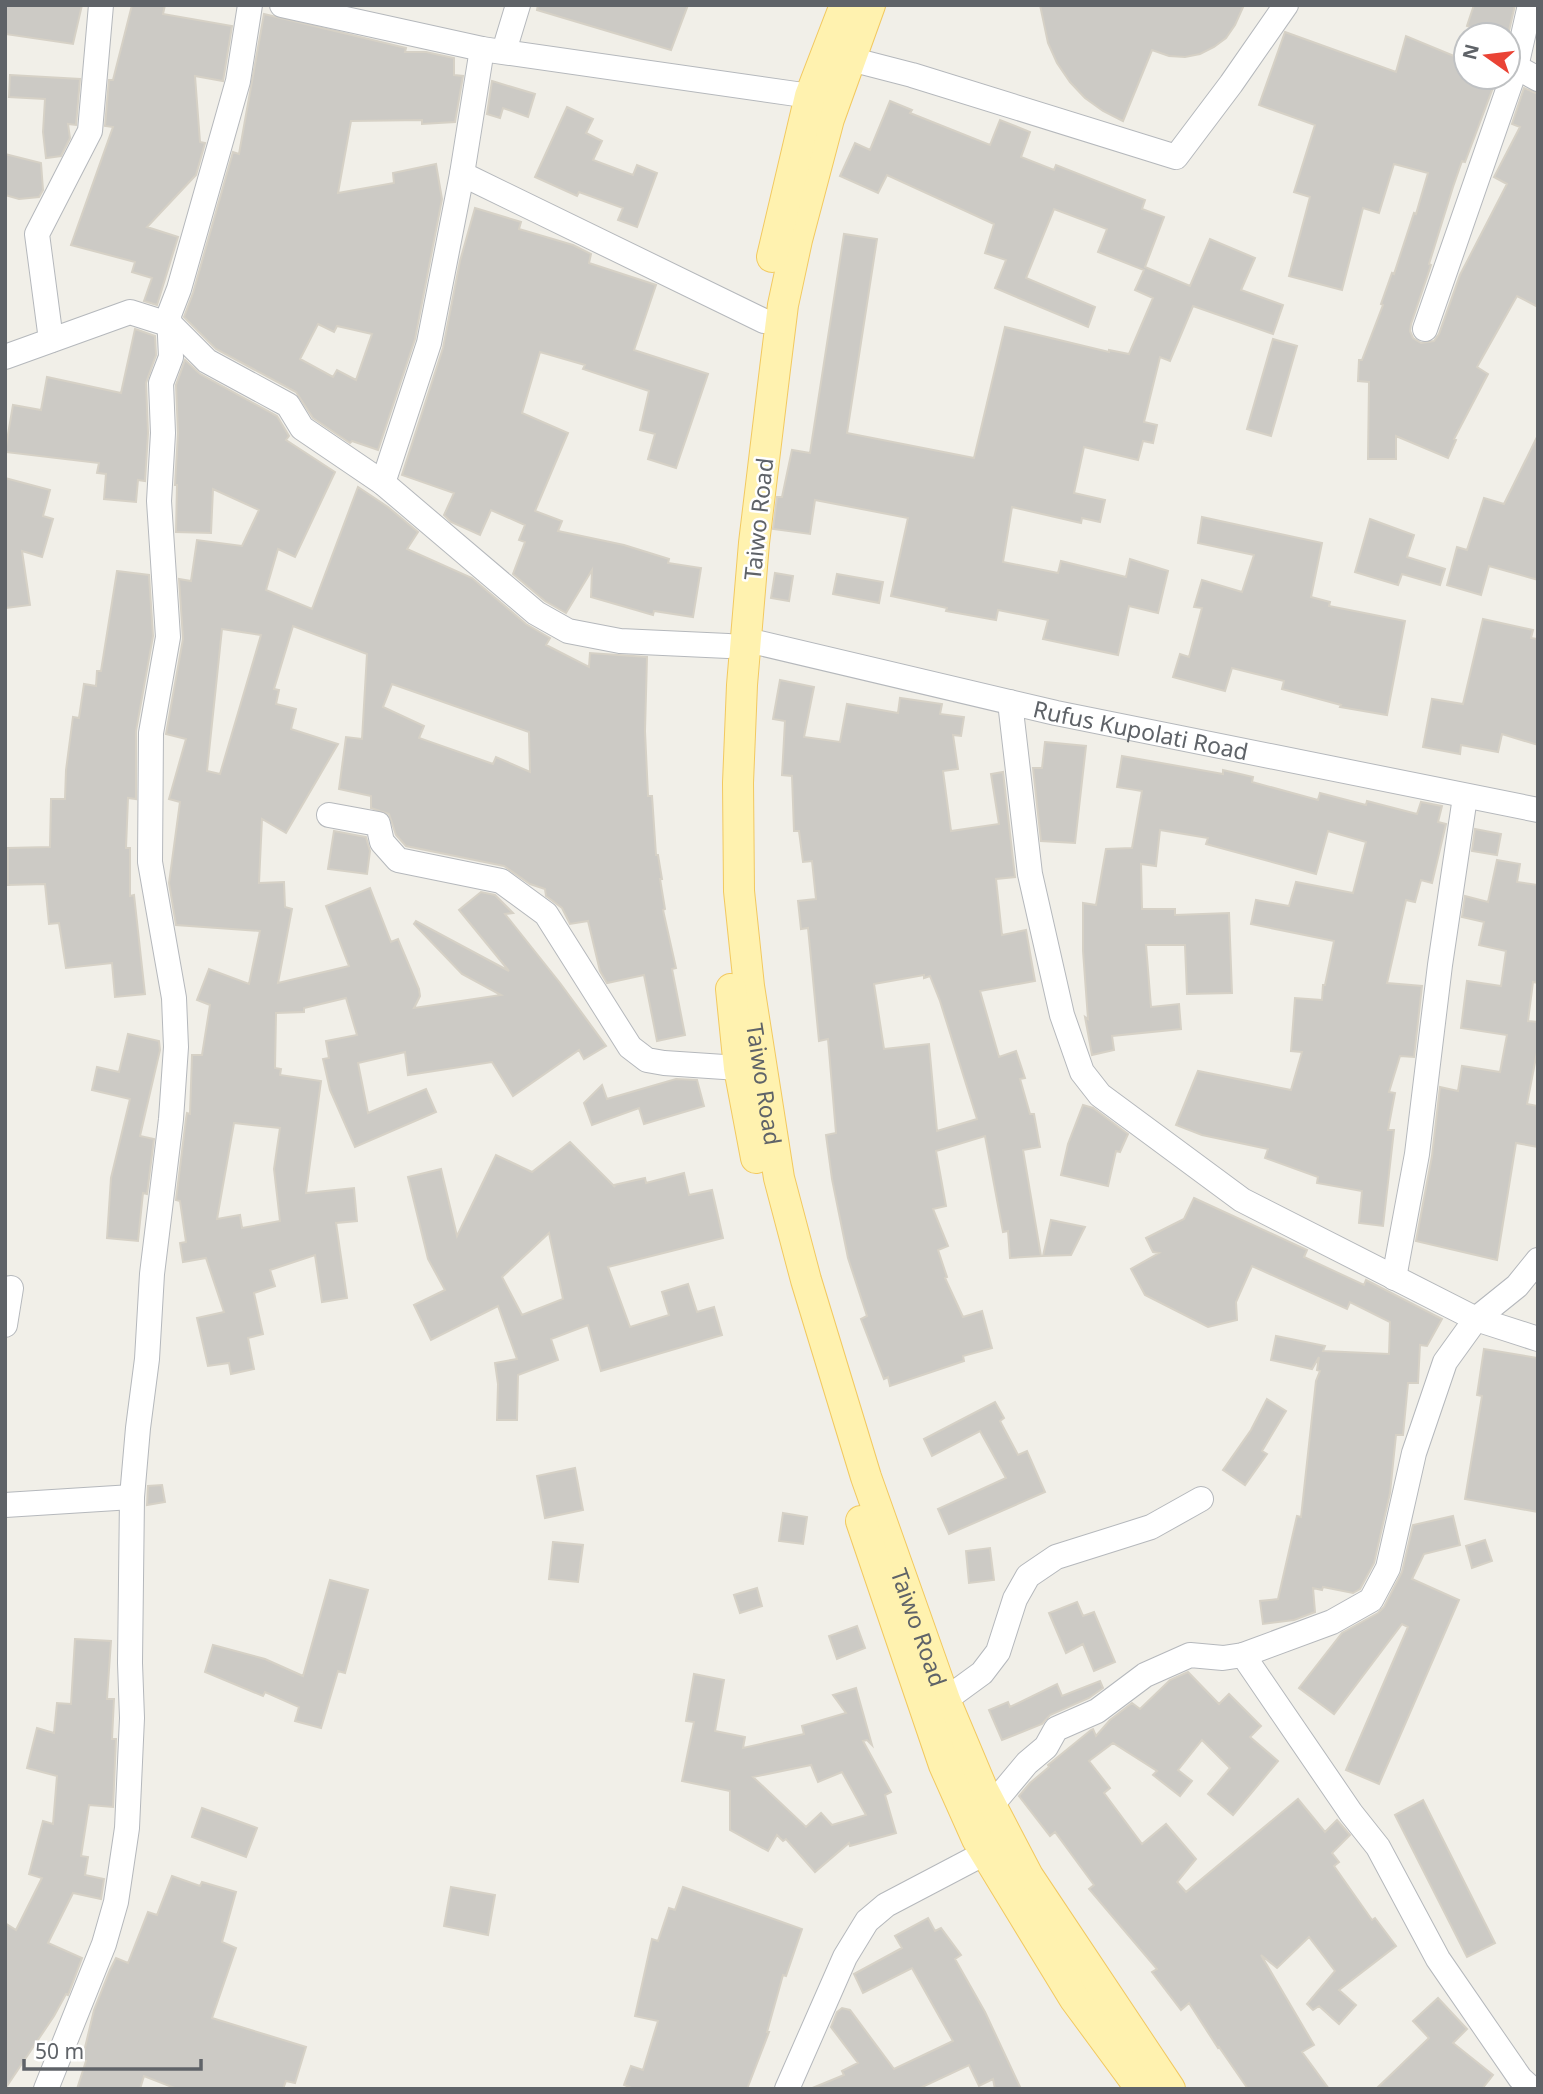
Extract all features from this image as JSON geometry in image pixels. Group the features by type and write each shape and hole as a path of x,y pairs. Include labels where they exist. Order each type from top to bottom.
{"main road":[{"name":"Taiwo Road","path":"845,5 810,96 768,276 737,643 739,891 749,986 779,1178 806,1280 866,1477 944,1700 991,1805 1028,1876 1170,2089"},
{"name":"Taiwo Road","path":"870,5 829,118 783,305 754,543 737,643 720,774 721,898 739,1068 756,1157 788,1290 887,1601 944,1765 985,1853 1074,1998 1141,2089"}],"street":[{"path":"51,340 37,234 90,131 101,5"},
{"path":"46,2089 104,1944 116,1902 125,1840 132,1718 132,1497 176,1047 174,998 150,862 151,733 167,636 159,500 163,433 161,383 171,357 169,314 179,289 238,81 250,5"},
{"path":"282,5 493,50 810,96"},
{"path":"383,483 429,342 462,174 493,50 518,5"},
{"path":"850,59 912,75 1176,157 1286,5"},
{"path":"1425,328 1527,73 1530,5"},
{"path":"462,174 764,321"},
{"path":"5,356 130,312 171,325"},
{"name":"Rufus Kupolati Road","path":"171,325 207,360 288,405 302,428 383,483 518,599 568,631 620,641 737,643 1465,797 1538,810"},
{"path":"1010,702 1030,874 1062,1015 1082,1072 1100,1095 1242,1200 1476,1319 1538,1339"},
{"path":"1394,1278 1417,1154 1465,797"},
{"path":"329,815 378,824 382,842 398,860 500,881 546,914 630,1046 648,1060 739,1068"},
{"path":"991,1805 1027,1763 1046,1747 1056,1729 1097,1711 1145,1675 1190,1655 1223,1658 1243,1655 1332,1622 1371,1600 1388,1568 1414,1453 1446,1362 1476,1319 1517,1286 1538,1260"},
{"path":"5,1325 11,1288"},
{"path":"5,1505 132,1497"},
{"path":"944,1700 982,1673 998,1652 1015,1599 1028,1576 1056,1557 1151,1527 1201,1499"},
{"path":"1243,1655 1351,1813 1378,1847 1438,1959 1520,2078 1532,2089"},
{"path":"787,2089 845,1957 867,1921 886,1905 985,1853"}],"building":[{"path":"5,5 82,5 73,44 5,34"},
{"path":"132,5 165,5 163,14 232,26 223,81 195,76 200,142 205,143 196,175 147,227 178,237 157,305 144,301 152,278 132,272 135,262 71,245 113,127 105,126 109,80 113,80"},
{"path":"538,5 688,5 671,50 537,10"},
{"path":"1040,5 1244,5 1226,38 1200,54 1169,56 1152,50 1123,121 1085,98 1070,82 1048,43"},
{"path":"1474,5 1515,5 1511,21 1469,21"},
{"path":"264,14 406,48 405,52 426,52 454,58 454,75 463,76 455,122 422,124 422,120 351,121 338,193 394,183 393,173 436,164 442,199 415,339 378,450 352,441 350,443 313,418 296,392 216,349 184,317 233,152 239,154","holes":["318,324 334,332 337,326 372,334 356,380 337,370 333,377 300,359"]},
{"path":"1285,32 1396,72 1406,36 1452,55 1452,91 1492,91 1465,162 1462,161 1411,324 1413,338 1421,343 1434,341 1439,334 1460,275 1507,184 1494,177 1520,127 1512,124 1524,88 1538,94 1538,307 1517,296 1477,367 1488,374 1454,439 1456,440 1448,458 1396,436 1396,459 1368,459 1369,382 1358,381 1359,360 1362,360 1383,305 1381,304 1414,213 1416,214 1428,173 1394,164 1379,213 1363,208 1342,290 1289,276 1310,197 1294,192 1315,125 1259,105"},
{"path":"10,75 80,79 76,125 68,124 70,138 61,156 46,158 43,132 45,99 9,97"},
{"path":"492,81 535,94 528,117 503,108 500,118 487,114"},
{"path":"890,101 912,110 910,113 990,145 1000,120 1030,132 1021,157 1054,170 1056,165 1145,200 1142,209 1164,217 1145,267 1190,286 1210,239 1255,258 1241,290 1283,305 1273,334 1193,306 1170,361 1160,357 1144,422 1157,425 1153,443 1143,441 1138,460 1084,447 1074,493 1105,500 1100,522 1082,518 1081,523 1012,507 1003,562 1058,573 1061,561 1126,577 1130,559 1168,571 1158,613 1129,606 1118,655 1043,639 1048,620 998,610 996,620 946,611 947,608 891,596 908,518 815,500 810,534 773,529 777,497 782,497 792,450 810,453 844,234 877,239 847,433 974,458 1005,327 1109,352 1129,354 1153,298 1135,290 1144,270 1098,252 1107,229 1054,209 1026,278 1095,307 1088,327 995,288 1006,260 985,253 994,224 887,175 878,193 840,176 855,143 870,150"},
{"path":"567,107 593,119 586,133 602,141 593,160 633,175 637,165 657,173 637,227 618,220 623,208 579,192 577,196 535,177"},
{"path":"5,154 41,163 43,190 39,197 19,199 5,195"},
{"path":"475,208 521,222 519,229 573,245 591,254 589,263 656,285 634,350 708,374 676,468 648,459 655,434 640,430 649,391 583,369 585,365 540,352 522,413 568,433 535,511 562,521 558,531 624,545 669,559 668,563 701,568 693,617 654,611 653,615 591,597 592,570 566,613 545,601 513,574 525,542 519,540 525,525 491,510 480,535 451,522 444,515 454,493 402,475 443,348 460,261"},
{"path":"135,329 155,336 156,355 146,383 148,433 145,481 138,480 136,502 104,499 106,474 97,473 99,463 5,452 13,405 41,410 47,377 121,393"},
{"path":"1273,339 1297,346 1271,436 1247,429"},
{"path":"185,360 200,374 277,416 289,436 286,440 335,472 295,557 278,549 266,590 312,609 358,487 418,532 407,549 472,578 526,624 550,638 546,645 589,667 590,653 647,657 645,731 648,796 652,796 663,910 676,968 672,969 685,1035 657,1041 644,975 607,983 600,971 588,921 570,924 562,908 546,896 545,889 530,884 504,866 406,846 396,835 389,814 371,808 371,796 339,789 346,737 362,739 367,654 293,626 274,689 279,690 276,704 296,709 291,729 338,744 286,833 262,819 259,883 284,882 285,907 292,909 278,983 349,966 326,906 370,888 391,942 398,939 419,989 420,996 414,1008 501,995 462,974 414,924 416,921 509,971 459,910 481,892 495,895 513,913 505,914 606,1046 584,1059 579,1050 513,1096 492,1062 408,1075 405,1052 358,1063 368,1113 426,1089 436,1112 355,1147 330,1090 323,1059 329,1058 326,1041 357,1035 346,998 304,1008 304,1012 276,1013 275,1068 281,1069 280,1075 321,1081 306,1193 354,1188 357,1221 336,1223 347,1298 322,1302 315,1255 270,1270 275,1286 254,1293 263,1334 248,1338 254,1369 231,1374 229,1363 208,1366 197,1318 224,1312 206,1258 183,1262 180,1243 186,1242 180,1201 176,1200 187,1113 190,1114 192,1055 202,1055 210,1005 197,1000 209,969 249,984 260,931 176,925 169,883 180,802 169,799 186,739 166,734 183,639 179,579 191,581 197,540 242,546 259,510 213,489 211,533 176,532 176,385","holes":["222,629 261,635 220,774 207,771","392,684 529,732 530,772 496,757 493,764 419,738 424,726 383,707","234,1123 280,1128 274,1169 280,1221 242,1228 240,1215 217,1219"]},
{"path":"1538,435 1538,580 1489,566 1481,595 1447,585 1457,547 1467,550 1484,498 1504,504"},
{"path":"5,478 50,490 43,516 53,519 42,557 22,551 30,605 5,608"},
{"path":"1202,517 1322,543 1311,597 1330,602 1329,606 1405,621 1387,715 1340,707 1341,705 1282,689 1284,681 1232,668 1225,691 1173,677 1180,654 1189,657 1202,608 1194,607 1202,580 1242,592 1254,555 1198,543"},
{"path":"1370,519 1414,535 1407,557 1445,569 1440,585 1402,574 1398,585 1355,572"},
{"path":"117,571 149,575 153,636 136,731 136,799 128,798 126,848 130,848 130,896 134,895 145,994 115,997 112,963 66,968 59,923 49,924 45,884 8,885 8,848 50,847 51,799 65,799 73,717 79,718 84,684 96,686 97,671 101,671"},
{"path":"775,573 793,576 789,601 771,598"},
{"path":"837,574 883,582 879,603 833,594"},
{"path":"1483,619 1533,630 1531,638 1538,639 1538,745 1502,734 1498,752 1461,745 1460,754 1423,747 1432,699 1463,704"},
{"path":"780,680 814,687 804,737 840,742 847,704 898,713 900,698 942,704 940,714 964,717 961,736 953,735 958,769 943,771 951,831 999,824 991,774 1003,772 1015,877 996,879 1002,935 1026,930 1035,981 980,991 999,1057 1016,1051 1025,1078 1020,1079 1030,1114 1034,1114 1040,1147 1023,1150 1041,1256 1010,1258 1008,1231 1003,1232 985,1136 936,1151 946,1206 933,1209 948,1246 938,1250 947,1277 945,1278 963,1317 982,1311 992,1348 963,1356 964,1361 890,1386 888,1377 884,1379 861,1319 867,1316 848,1258 832,1179 826,1135 836,1133 828,1039 819,1041 808,928 801,929 798,901 816,899 812,861 803,862 799,831 794,831 792,776 782,775 785,721 773,719","holes":["924,975 924,978 930,976 940,1001 977,1119 937,1131 929,1044 884,1049 874,984"]},
{"path":"1045,742 1086,746 1075,843 1041,841 1033,768 1042,768"},
{"path":"1122,756 1223,774 1223,770 1253,777 1252,782 1318,800 1320,793 1366,805 1367,801 1417,814 1421,802 1442,806 1438,822 1446,824 1432,883 1421,880 1415,902 1406,900 1387,983 1422,986 1414,1057 1400,1056 1389,1092 1395,1093 1388,1130 1394,1130 1383,1226 1359,1223 1362,1191 1317,1183 1318,1177 1265,1158 1268,1149 1202,1135 1176,1125 1198,1071 1291,1090 1302,1052 1291,1051 1295,998 1322,1000 1334,941 1251,924 1256,900 1289,906 1296,882 1353,893 1366,842 1328,831 1316,874 1206,844 1208,838 1160,830 1156,866 1141,864 1142,909 1175,909 1175,915 1229,913 1232,993 1187,994 1185,945 1146,945 1151,1007 1179,1004 1181,1029 1112,1036 1114,1050 1092,1055 1085,1017 1088,1019 1083,903 1096,905 1106,849 1132,848 1142,791 1117,787"},
{"path":"1475,829 1501,834 1497,855 1472,851"},
{"path":"334,831 366,837 370,851 367,874 328,869"},
{"path":"1497,860 1520,864 1517,882 1538,885 1538,983 1533,982 1528,1021 1538,1022 1538,1047 1527,1104 1538,1106 1538,1147 1516,1143 1497,1260 1416,1241 1432,1156 1440,1087 1458,1091 1462,1066 1500,1072 1507,1035 1461,1028 1467,981 1501,986 1506,951 1479,945 1484,922 1462,917 1465,896 1488,902"},
{"path":"128,1034 159,1041 160,1050 140,1136 154,1139 147,1194 143,1193 138,1241 107,1238 111,1178 130,1099 92,1090 97,1067 119,1072"},
{"path":"676,1079 697,1080 704,1106 644,1124 639,1108 592,1125 584,1103 602,1085 607,1099"},
{"path":"1083,1105 1093,1108 1128,1134 1120,1152 1116,1151 1108,1186 1061,1175 1068,1144"},
{"path":"570,1142 615,1187 614,1185 645,1178 646,1183 684,1173 689,1195 712,1190 723,1238 608,1267 630,1327 669,1315 662,1292 688,1284 697,1312 714,1307 722,1335 601,1371 588,1325 551,1339 558,1360 518,1375 517,1420 497,1420 498,1384 495,1363 517,1359 498,1306 431,1340 414,1305 445,1290 428,1259 408,1177 441,1169 457,1236 496,1155 532,1172","holes":["549,1233 563,1299 522,1315 502,1277"]},
{"path":"1194,1198 1307,1250 1304,1257 1364,1285 1366,1280 1442,1319 1427,1346 1420,1345 1418,1383 1408,1383 1403,1435 1396,1435 1390,1493 1374,1563 1360,1589 1353,1593 1323,1587 1322,1590 1313,1588 1315,1612 1294,1620 1263,1624 1260,1601 1278,1599 1297,1516 1301,1517 1316,1381 1320,1371 1317,1370 1319,1357 1312,1369 1271,1360 1276,1336 1325,1346 1323,1351 1389,1354 1390,1322 1350,1302 1347,1309 1252,1266 1236,1302 1237,1320 1208,1327 1145,1295 1131,1269 1159,1253 1153,1252 1146,1238 1184,1219"},
{"path":"1051,1220 1085,1227 1071,1255 1043,1256"},
{"path":"1484,1349 1538,1358 1538,1512 1465,1499 1482,1396 1477,1395"},
{"path":"1267,1399 1286,1411 1262,1451 1267,1454 1245,1485 1223,1470 1251,1430"},
{"path":"995,1402 1004,1418 1000,1421 1018,1455 1027,1451 1045,1492 949,1534 938,1509 1006,1478 980,1431 932,1456 924,1439"},
{"path":"575,1468 583,1510 545,1518 537,1476"},
{"path":"162,1485 165,1502 147,1505 148,1486"},
{"path":"783,1513 807,1517 803,1544 779,1541"},
{"path":"1453,1516 1460,1545 1424,1554 1412,1579 1459,1600 1379,1784 1346,1770 1408,1627 1402,1624 1334,1714 1299,1688 1342,1633 1384,1607 1402,1572 1413,1525"},
{"path":"1485,1540 1492,1561 1472,1568 1466,1546"},
{"path":"553,1542 583,1545 578,1582 549,1579"},
{"path":"990,1548 994,1580 969,1583 966,1551"},
{"path":"330,1580 368,1590 345,1673 338,1671 321,1728 295,1721 299,1707 265,1692 263,1696 205,1672 213,1645 265,1659 303,1676"},
{"path":"757,1588 762,1606 740,1613 734,1595"},
{"path":"1077,1602 1083,1616 1094,1612 1115,1662 1094,1671 1083,1644 1066,1653 1049,1613"},
{"path":"857,1626 865,1648 837,1659 829,1636"},
{"path":"75,1639 111,1641 107,1699 114,1699 112,1739 116,1739 113,1807 89,1805 81,1856 88,1857 85,1875 104,1879 101,1899 73,1893 48,1943 82,1958 68,1995 66,1994 5,2089 5,1923 16,1930 42,1878 29,1874 43,1821 53,1824 57,1776 27,1768 37,1728 54,1733 57,1703 71,1704"},
{"path":"1188,1672 1219,1704 1229,1694 1261,1726 1250,1737 1278,1761 1233,1815 1208,1794 1230,1768 1202,1740 1178,1770 1192,1781 1180,1796 1153,1775 1157,1771 1113,1743 1089,1761 1110,1788 1104,1793 1142,1844 1166,1824 1196,1859 1177,1882 1186,1892 1298,1799 1325,1832 1337,1820 1350,1835 1332,1853 1339,1862 1334,1866 1372,1920 1375,1918 1396,1946 1339,1990 1356,2005 1339,2024 1319,2006 1313,2010 1307,2004 1335,1971 1309,1937 1277,1968 1261,1955 1314,2045 1302,2052 1329,2089 1248,2089 1189,2003 1181,2010 1152,1972 1157,1969 1089,1889 1094,1885 1055,1832 1050,1836 1019,1796 1048,1765 1091,1730 1093,1729 1096,1736 1110,1720 1132,1703 1140,1709 1170,1680"},
{"path":"694,1674 724,1680 715,1731 745,1737 743,1748 804,1734 802,1726 846,1713 833,1695 856,1688 872,1745 867,1740 863,1741 891,1792 885,1795 896,1833 850,1846 849,1843 815,1872 786,1839 783,1841 777,1835 768,1851 730,1830 730,1791 682,1781 694,1722 686,1721","holes":["811,1765 818,1782 842,1772 866,1815 832,1825 821,1813 806,1827 753,1777"]},
{"path":"1100,1681 1103,1688 1089,1698 1050,1715 1042,1724 1002,1740 989,1710 1008,1702 1010,1707 1057,1684 1062,1696"},
{"path":"1423,1800 1495,1943 1467,1957 1395,1815"},
{"path":"202,1808 257,1828 246,1857 192,1837"},
{"path":"172,1876 200,1886 202,1882 236,1892 222,1942 236,1948 212,2018 306,2047 295,2083 286,2081 283,2089 177,2089 144,2076 140,2089 77,2089 86,2061 82,2060 94,2010 110,1970 116,1958 128,1963 148,1912 157,1915"},
{"path":"451,1887 495,1895 488,1935 444,1926"},
{"path":"683,1887 802,1929 786,1976 783,1975 769,2032 747,2089 634,2089 624,2085 631,2066 643,2070 658,2021 635,2016 652,1939 658,1941 669,1908 675,1910"},
{"path":"928,1918 935,1931 941,1928 961,1955 955,1959 985,2012 1021,2089 995,2089 993,2079 979,2086 969,2065 918,2089 810,2089 844,2075 842,2071 858,2063 831,2027 837,2012 842,2008 850,2010 894,2069 953,2041 912,1968 863,1993 854,1974 902,1948 895,1936"},
{"path":"1438,1998 1467,2029 1453,2043 1493,2075 1482,2089 1376,2089 1429,2038 1413,2021"}]}
